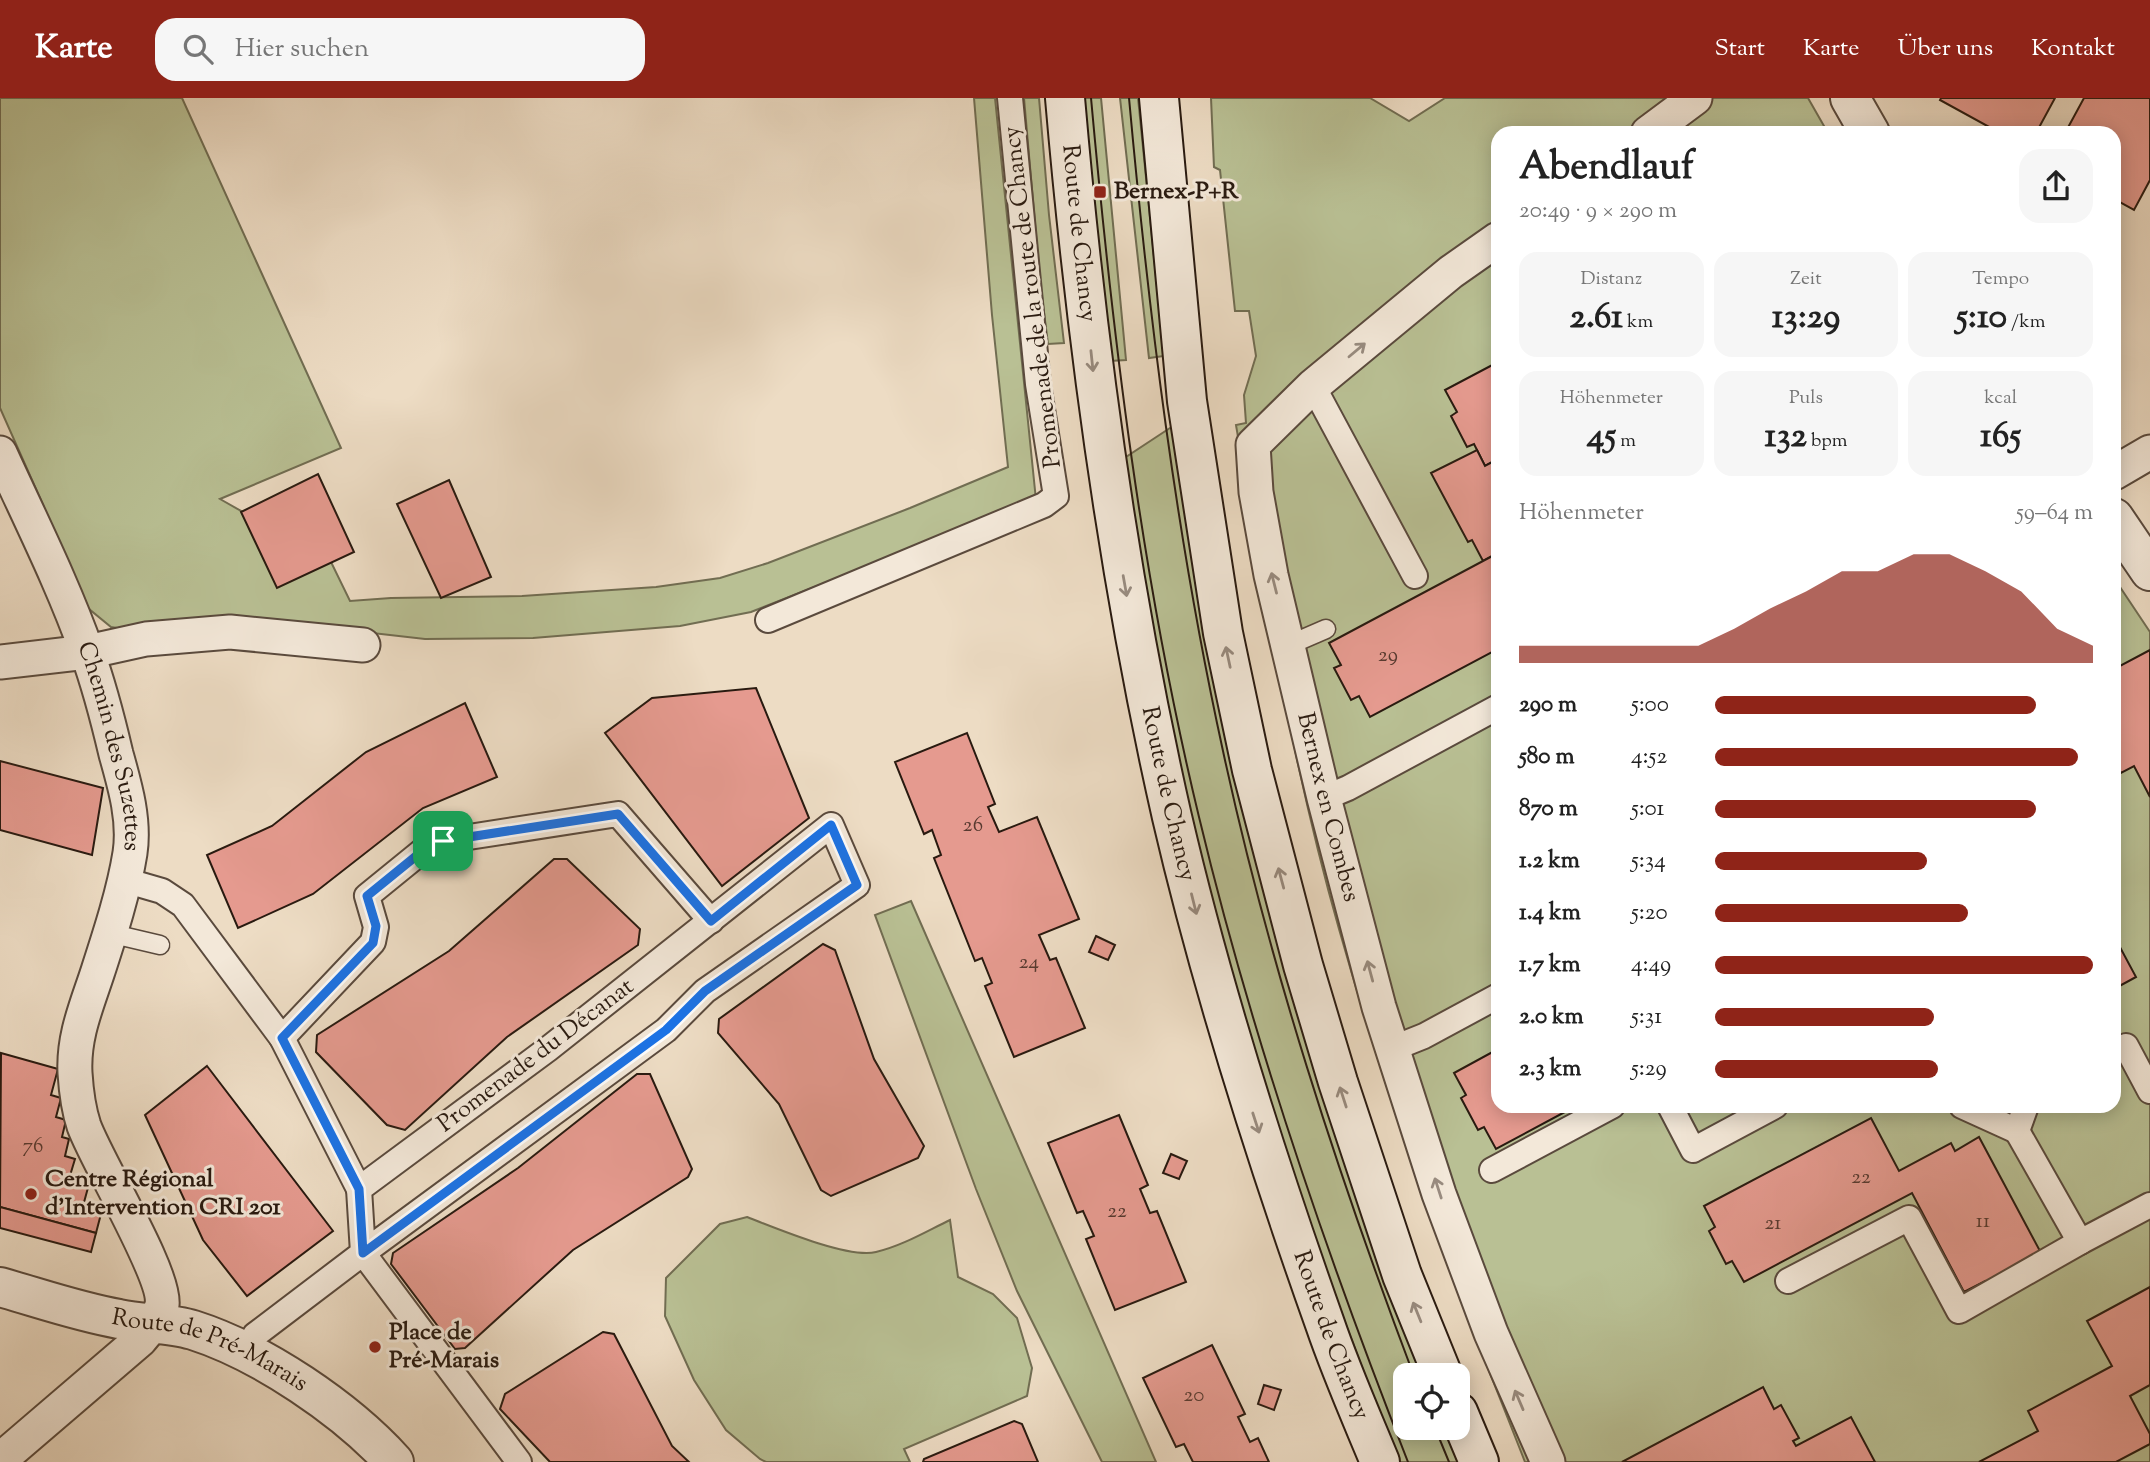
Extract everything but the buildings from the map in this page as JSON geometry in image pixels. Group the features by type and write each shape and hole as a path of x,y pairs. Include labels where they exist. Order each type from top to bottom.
{"main road":[{"name":"Route de Chancy","path":"1065,98 1093,377 1117,540 1134,640 1172,819 1196,915 1257,1125 1326,1327 1380,1462"},
{"path":"1158,98 1187,401 1223,633 1252,770 1303,965 1338,1082 1402,1275 1438,1363"},
{"path":"1850,98 1866,126"},
{"path":"2121,528 2150,571"},
{"name":"Route de Pré-Marais","path":"0,1287 117,1319 191,1329 245,1352 316,1396 357,1427 394,1462"},
{"path":"1470,1440 1479,1462"}],"street":[{"name":"Promenade de la route de Chancy","path":"768,620 1044,505 1056,496 1038,384 1010,98"},
{"path":"1658,126 1689,103"},
{"name":"Bernex en Combes","path":"1491,244 1451,272 1313,386 1253,445 1256,492 1271,575 1324,798 1379,1007 1439,1194 1486,1320 1548,1462"},
{"path":"1313,386 1415,576"},
{"path":"2121,469 2150,452"},
{"name":"Chemin des Suzettes","path":"0,453 87,652 105,708 131,818 130,852 124,880 77,1032 75,1073 83,1123 97,1157 148,1256 160,1287 162,1304 153,1324"},
{"path":"0,662 87,652 146,639 230,632 363,645"},
{"path":"1324,798 1348,788 1491,711"},
{"path":"282,1038 373,943 376,926 367,896 426,848 443,841 618,814 711,921"},
{"name":"Promenade du Décanat","path":"245,1352 255,1335 666,1030 705,991 857,885 831,825 548,1049 359,1189"},
{"path":"124,880 162,891 183,905 282,1038 359,1189 363,1253 519,1462"},
{"path":"1394,1048 1424,1036 1491,1000"},
{"path":"2121,1048 2126,1046 2150,1091"},
{"path":"1492,1170 1599,1113"},
{"path":"1674,1113 1693,1150 1762,1113"},
{"path":"1977,1113 2017,1131 2080,1242"},
{"path":"2017,1131 2023,1113"},
{"path":"1788,1281 1909,1218 1959,1311 2150,1205"},
{"path":"0,1460 123,1355 153,1324"}],"lane":[{"path":"1289,645 1326,629"},
{"path":"109,933 160,945"}],"green space":[{"path":"0,98 182,98 341,448 220,499 331,562 350,601 522,596 656,587 720,578 768,563 1008,467 974,98 995,98 1036,500 751,612 680,626 533,638 425,639 276,622 123,629 111,627 83,604 37,510 44,507 0,408"},
{"path":"1024,98 1039,98 1064,343 1048,344"},
{"path":"1083,98 1101,98 1126,360 1110,361"},
{"path":"1120,98 1138,98 1164,356 1149,358"},
{"path":"1211,98 1370,98 1409,121 1445,98 1808,98 1824,126 1491,126 1491,1113 2121,1113 2121,588 2150,632 2150,1462 1525,1462 1444,1255 1402,1134 1322,867 1293,742 1236,425 1246,423 1244,395 1256,356 1249,311 1235,311 1220,170 1214,167"},
{"path":"1173,426 1420,1363 1393,1363 1393,1440 1449,1440 1458,1462 1400,1462 1334,1293 1304,1207 1249,1034 1201,859 1172,732 1123,459"},
{"path":"911,901 1156,1462 1102,1462 1017,1291 976,1189 875,915"},
{"path":"747,1217 831,1247 864,1253 895,1246 950,1220 958,1277 993,1294 1017,1318 1032,1368 1027,1396 904,1449 910,1462 766,1462 760,1459 726,1430 694,1380 665,1316 666,1278 720,1224"}],"tram line":[{"path":"1091,98 1109,279 1132,460 1161,639 1199,817 1242,981 1292,1143 1377,1383 1408,1462"},
{"path":"1129,98 1166,426 1191,589 1223,751 1241,831 1283,989 1332,1145 1409,1363"},
{"path":"1440,1440 1449,1462"}],"place":[{"name":"Bernex-P+R","path":"1100,192"},
{"name":"Centre Régional d'Intervention CRI 201","path":"31,1194"},
{"name":"Place de Pré-Marais","path":"375,1347"}],"route":[{"path":"618,814 711,921 831,825 857,885 705,991 666,1030 363,1253 359,1189 282,1038 373,943 376,926 367,896 426,848 443,841 618,814"}]}
